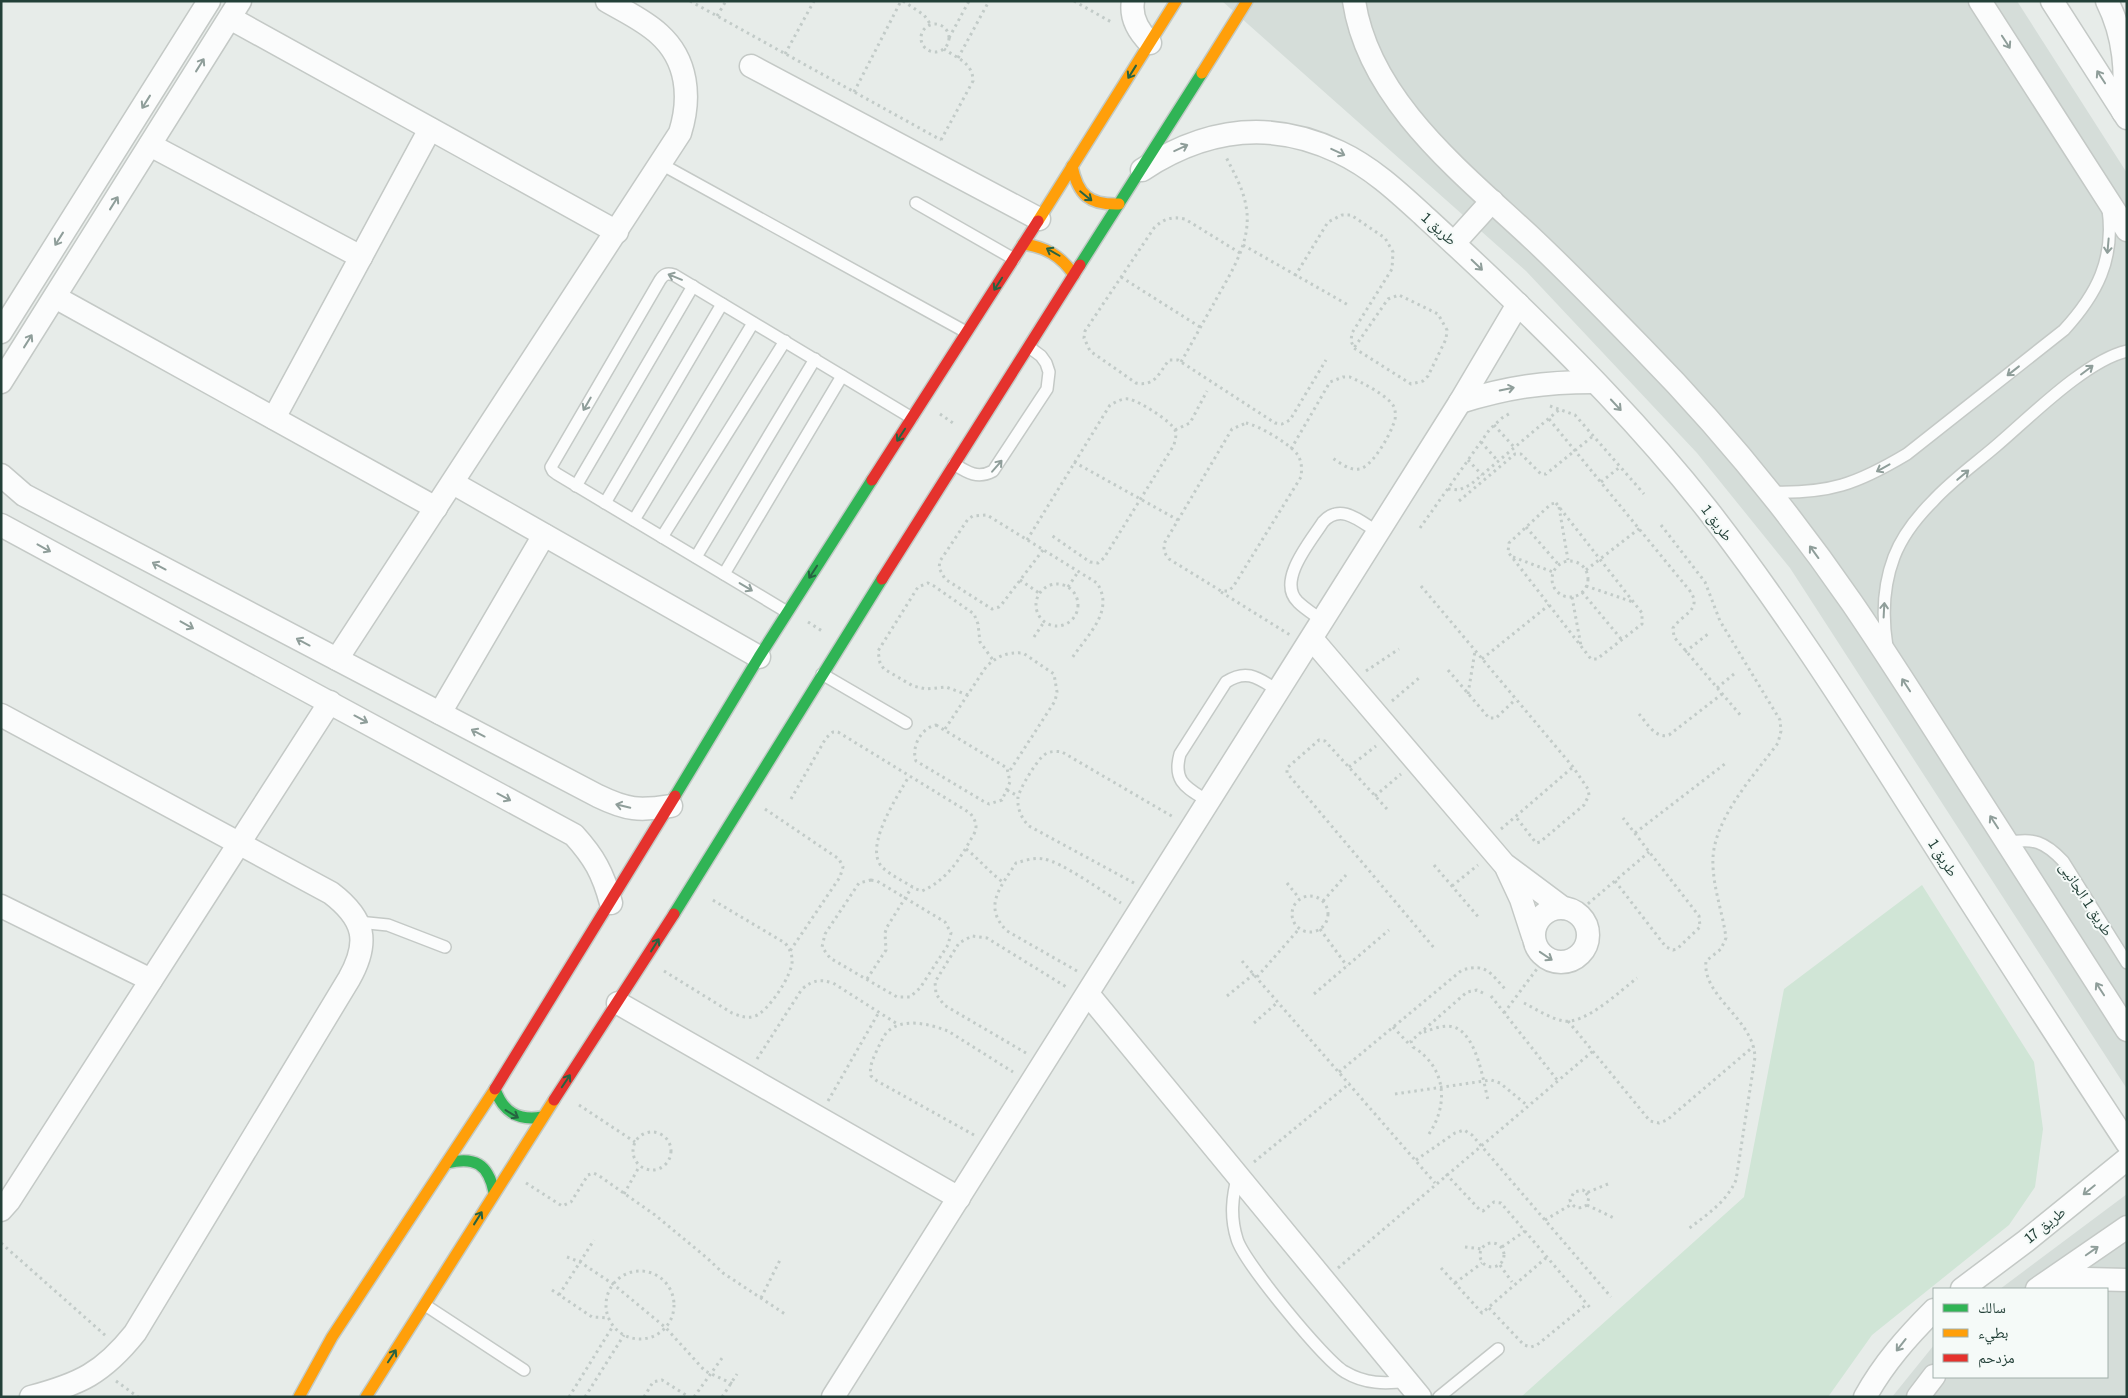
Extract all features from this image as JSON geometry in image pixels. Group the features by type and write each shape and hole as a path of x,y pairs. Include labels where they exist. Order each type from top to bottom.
{"street":[{"path":"1,332 209,1"},
{"path":"337,659 680,133 686,116 688,98 686,80 680,63 671,48 659,34 607,1"},
{"path":"1133,1 1132,8 1144,37"},
{"path":"299,1397 332,1337 447,1163 611,903 759,657 1024,244 1072,166 1144,37 1176,1"},
{"path":"366,1397 508,1170 618,1004 748,797 822,674 1247,1"},
{"path":"1354,1 1357,16 1372,60 1391,94 1424,135 1565,269 1650,356 1769,492 1845,594 1889,658 2127,1030"},
{"path":"1980,1 2127,230"},
{"path":"2052,1 2125,115"},
{"path":"2108,1 2114,14 2123,46 2126,80 2125,115"},
{"path":"1,382 235,10 430,129 617,232"},
{"path":"751,66 1039,219"},
{"path":"274,418 430,129"},
{"name":"طريق 1","path":"1139,172 1163,156 1189,144 1216,136 1244,132 1273,132 1307,140 1339,152 1369,169 1390,185 1518,304 1653,444 1707,510 1837,692 2127,1143"},
{"path":"150,145 361,257"},
{"path":"1072,166 1074,180 1081,192 1092,201 1105,206 1119,204"},
{"path":"1454,243 1492,201"},
{"path":"1024,244 1036,245 1059,255 1068,264 1074,275"},
{"path":"55,297 436,508"},
{"path":"833,1397 1378,533 1460,402 1518,304"},
{"path":"1460,402 1492,392 1525,385 1594,382"},
{"path":"1,475 24,495 621,807 646,810 671,806"},
{"path":"453,483 759,657"},
{"path":"1,525 574,835 592,854 604,878 611,903"},
{"path":"440,713 544,535"},
{"path":"1314,635 1350,683 1494,852 1521,899 1539,952 1545,958 1555,962 1575,959 1583,951 1587,942 1588,931 1584,921 1494,852"},
{"path":"1,1210 330,702"},
{"path":"1,715 332,893 348,905 358,922 362,942 359,962 135,1333 122,1350 98,1370 65,1388 31,1397"},
{"path":"1,906 151,980"},
{"path":"1533,936 1535,925 1542,915 1552,909 1570,910"},
{"path":"1090,991 1414,1389"},
{"path":"618,1004 959,1198"},
{"path":"495,1088 503,1108 512,1115 521,1119 532,1120 542,1117"},
{"name":"طريق 17","path":"1963,1288 2026,1241 2127,1159"},
{"path":"447,1163 457,1160 468,1160 479,1164 487,1171 492,1181 494,1192"},
{"path":"2041,1287 2127,1226"},
{"path":"2041,1287 2086,1279 2127,1280"},
{"path":"1865,1397 1878,1375 1904,1340 1933,1311"},
{"path":"1918,1397 1933,1377"}],"lane":[{"path":"661,164 967,332"},
{"path":"1769,492 1827,489 1855,482 1882,469 1906,454 2064,330 2083,309 2098,284 2108,256 2110,227 2106,198"},
{"path":"916,203 1014,259"},
{"path":"788,611 576,486 553,472 551,467 552,462 663,275 669,273 674,275 912,418"},
{"path":"576,486 693,286"},
{"path":"605,503 722,304"},
{"path":"634,520 753,322"},
{"path":"662,537 784,341"},
{"path":"954,464 977,476 993,472 1047,389 1049,372 1046,364 1041,356 1029,347"},
{"path":"1889,658 1884,624 1886,590 1895,556 1911,526 1933,500 2091,366 2118,353 2127,351"},
{"path":"696,557 814,359"},
{"path":"724,574 842,376"},
{"path":"1314,635 1292,593 1290,583 1292,572 1313,538 1330,515 1338,512 1347,513 1378,533"},
{"path":"822,674 906,723"},
{"path":"1209,802 1183,784 1178,775 1177,764 1180,754 1226,682 1233,677 1251,675 1279,690"},
{"name":"طريق 1 الجانيى","path":"2007,843 2023,840 2038,842 2052,849 2063,861 2127,964"},
{"path":"358,922 388,925 446,947"},
{"path":"1238,1175 1232,1197 1232,1219 1237,1241 1247,1261 1327,1357 1344,1372 1364,1381 1414,1389"},
{"path":"425,1305 524,1370"},
{"path":"1439,1397 1498,1349"}],"path":[{"path":"690,1 941,140"},
{"path":"717,16 726,1"},
{"path":"785,54 814,1"},
{"path":"854,92 902,1 924,15 931,25 943,27 949,38"},
{"path":"944,49 969,1"},
{"path":"958,58 989,1"},
{"path":"1074,1 1123,28 1144,37"},
{"path":"930,160 973,81 968,64 944,49 932,52 922,45 922,33 931,25"},
{"path":"1181,362 1244,245 1247,226 1247,208 1242,189 1216,136"},
{"path":"1295,276 1328,222 1335,217 1351,215 1385,238 1393,252 1392,269 1352,333 1351,341 1354,348 1410,384 1417,384 1428,376 1446,340 1446,330 1438,314 1399,295 1388,299 1354,348"},
{"path":"1240,253 1185,219 1177,217 1168,218 1154,228 1085,330 1084,338 1090,351 1136,383 1143,384 1155,380 1169,360 1174,359 1274,423 1282,424 1290,420 1326,360"},
{"path":"1244,245 1350,306"},
{"path":"1121,277 1200,327"},
{"path":"1291,448 1330,382 1336,378 1350,377 1390,400 1394,408 1394,425 1371,462 1365,468 1358,470 1350,468 1331,457"},
{"path":"1175,430 1190,423 1207,391"},
{"path":"1027,540 1110,405 1119,400 1128,399 1137,402 1170,423 1175,430 1176,438 1174,445 1104,558 1098,563 1090,562 1051,535"},
{"path":"922,403 973,435"},
{"path":"1546,405 1561,409 1575,416 1644,494"},
{"path":"1447,489 1465,488 1561,409"},
{"path":"1420,528 1480,442 1494,425 1515,410"},
{"path":"1549,418 1694,597 1695,604 1691,611 1673,628 1674,638 1742,717"},
{"path":"1221,592 1228,591 1233,587 1301,477 1301,462 1291,448 1254,424 1239,425 1232,429 1165,542 1165,554 1221,592 1314,635"},
{"path":"1494,425 1514,447"},
{"path":"1459,501 1516,454 1521,454 1540,474 1546,474 1593,436"},
{"path":"1480,442 1498,462"},
{"path":"1468,460 1482,475"},
{"path":"1074,462 1178,520"},
{"path":"1601,482 1620,466"},
{"path":"1551,504 1559,505 1642,613 1642,624 1594,660 1591,659 1508,552 1507,545 1526,527 1551,504"},
{"path":"1559,505 1568,560"},
{"path":"1043,550 1000,607 992,608 945,579 939,568 940,561 968,519 973,516 987,515 1097,583 1103,592 1102,614 1072,658"},
{"path":"1661,525 1705,582 1720,622 1780,720 1781,731 1778,743 1730,809 1716,835 1712,865 1726,938 1720,949 1706,961 1705,971 1710,983 1749,1032 1755,1046 1755,1057 1736,1180 1724,1201 1687,1230"},
{"path":"1526,527 1558,564"},
{"path":"1586,570 1640,528"},
{"path":"1511,556 1552,572"},
{"path":"1568,560 1578,563 1586,570 1588,580 1582,592 1572,597 1560,594 1552,584 1552,572 1558,564 1568,560"},
{"path":"1068,587 1078,572"},
{"path":"1020,580 1039,593"},
{"path":"1056,583 1068,587 1076,597 1077,611 1074,617 1063,625 1057,626 1044,622 1036,612 1035,605 1039,593 1049,585 1056,583"},
{"path":"968,695 946,687 926,688 913,686 880,664 878,651 918,587 928,584 934,586 974,614 978,624 980,642 993,660"},
{"path":"1421,586 1574,767 1588,788 1589,795 1584,804 1540,842 1536,842 1516,817"},
{"path":"1586,586 1633,602"},
{"path":"1582,592 1622,640"},
{"path":"1572,597 1581,646"},
{"path":"1482,659 1549,605"},
{"path":"788,611 842,643"},
{"path":"1034,637 1044,622"},
{"path":"1685,652 1708,634"},
{"path":"1350,683 1398,648"},
{"path":"1468,694 1475,651"},
{"path":"946,729 986,667 993,660 1012,652 1023,653 1054,674 1057,683 1055,701 1009,772"},
{"path":"1448,670 1486,716 1492,719 1496,718 1516,699"},
{"path":"1717,688 1734,674"},
{"path":"1376,714 1420,678"},
{"path":"1639,714 1655,732 1664,736 1669,735 1722,694"},
{"path":"936,725 946,729 1003,764 1009,772 1010,782 1002,800 989,804 916,761 915,747 925,730 930,726 936,725"},
{"path":"791,799 826,738 833,732 838,732 970,813 975,819 975,832 966,849 955,866 939,882 922,891 912,887 882,867 877,852 878,834 909,776"},
{"path":"1349,768 1392,733"},
{"path":"1387,809 1327,742 1322,740 1319,740 1286,770 1435,949"},
{"path":"1152,893 1029,826 1023,820 1018,796 1038,761 1043,756 1056,751 1062,752 1193,828"},
{"path":"1375,796 1416,761"},
{"path":"1635,833 1726,763"},
{"path":"1452,886 1494,852 1516,817 1574,767"},
{"path":"1007,790 1018,796"},
{"path":"748,797 839,860 843,867 840,877 790,951"},
{"path":"1615,881 1666,947 1673,950 1677,949 1700,927 1701,921 1623,818"},
{"path":"966,849 979,860 986,870 1004,883"},
{"path":"1570,910 1615,881 1649,852"},
{"path":"1090,991 1007,930 999,922 994,912 994,898 1016,863 1035,858 1045,859 1059,865 1139,913"},
{"path":"1434,865 1480,919"},
{"path":"1323,901 1346,875"},
{"path":"865,880 877,881 905,898 945,922 951,933 948,945 920,988 910,997 897,997 825,953 822,947 825,934 859,883 865,880"},
{"path":"1287,882 1299,898"},
{"path":"867,979 885,954 887,946 885,932 887,927 912,887"},
{"path":"646,959 732,1013 742,1017 754,1017 764,1012 791,972 793,961 785,942 691,888"},
{"path":"1309,895 1323,901 1327,906 1328,919 1320,929 1309,932 1299,929 1292,919 1291,913 1295,902 1299,898 1309,895"},
{"path":"1226,996 1255,976 1299,929"},
{"path":"1320,929 1347,966"},
{"path":"1314,994 1389,930"},
{"path":"1044,1064 944,1004 936,994 935,982 959,943 972,936 987,938 1090,991"},
{"path":"1504,1013 1545,958"},
{"path":"1242,961 1435,1183"},
{"path":"1339,1072 1462,970 1482,967 1506,990"},
{"path":"1524,1003 1561,1021 1576,1020 1590,1013 1637,978"},
{"path":"746,1076 802,989 811,982 822,980 833,983 899,1025"},
{"path":"1411,1045 1411,1042 1467,992 1477,990 1483,993"},
{"path":"1491,996 1558,1081"},
{"path":"1254,1023 1278,1002"},
{"path":"819,1118 879,1012"},
{"path":"1568,1021 1650,1122 1659,1123 1667,1120 1755,1046"},
{"path":"992,1144 871,1076 872,1061 885,1035 899,1025 925,1024 948,1030 1031,1084"},
{"path":"1422,1033 1445,1026 1454,1027 1463,1032 1469,1040 1478,1060 1488,1100"},
{"path":"1393,1027 1428,1060 1436,1072 1441,1086 1440,1112 1429,1134"},
{"path":"1324,1280 1435,1183 1593,1051"},
{"path":"1395,1094 1491,1080 1500,1083 1528,1106"},
{"path":"1267,1151 1350,1083"},
{"path":"559,1092 635,1142"},
{"path":"1416,1160 1455,1133 1464,1130 1472,1135 1611,1298"},
{"path":"653,1132 666,1138 670,1144 670,1159 666,1165 653,1171 639,1167 632,1155 635,1142 639,1136 653,1132"},
{"path":"624,1194 639,1167"},
{"path":"508,1170 562,1206 571,1202 585,1179 593,1173 655,1216 707,1258 723,1274 785,1314"},
{"path":"1446,1174 1479,1209 1483,1211 1494,1202 1501,1203 1592,1310"},
{"path":"1586,1193 1608,1184"},
{"path":"1583,1190 1586,1193 1589,1197 1587,1205 1582,1208 1576,1208 1570,1200 1574,1192 1583,1190"},
{"path":"1545,1220 1572,1204"},
{"path":"1587,1205 1614,1218"},
{"path":"1502,1247 1525,1231"},
{"path":"559,1295 594,1240"},
{"path":"1465,1247 1482,1248 1494,1242 1502,1247 1504,1258 1500,1265 1490,1268 1482,1262 1480,1258 1482,1248"},
{"path":"1,1243 122,1350"},
{"path":"567,1257 580,1262 613,1284 666,1328 710,1374 735,1385"},
{"path":"1441,1268 1480,1312 1485,1312 1548,1257"},
{"path":"761,1298 780,1260"},
{"path":"1455,1284 1482,1262"},
{"path":"1500,1265 1512,1282"},
{"path":"636,1272 654,1274 661,1279 672,1294 674,1302 666,1328 651,1338 624,1336 613,1326 609,1318 606,1301 613,1284 620,1278 636,1272"},
{"path":"552,1290 592,1317 609,1318"},
{"path":"1490,1308 1524,1345 1531,1347 1538,1345 1587,1304"},
{"path":"569,1397 613,1326"},
{"path":"588,1396 624,1336"},
{"path":"694,1397 722,1358"},
{"path":"98,1370 138,1397"},
{"path":"722,1397 737,1374"},
{"path":"644,1397 653,1382 662,1380 689,1397"}],"shaded area":[{"path":"1222,1 2017,1 2127,173 2127,1089 1790,568 1697,453 1526,271"},
{"path":"2127,1194 2127,1397 1892,1397 1933,1346 1933,1378 2108,1378 2108,1288 2001,1288"}],"green space":[{"path":"1922,885 2034,1062 2043,1129 2035,1187 2009,1225 1872,1335 1828,1397 1521,1397 1744,1197 1784,989"}],"traffic: fast":[{"path":"1080,265 1202,73"},
{"path":"675,796 759,657 872,480"},
{"path":"674,914 882,579"},
{"path":"495,1089 502,1104 512,1113 526,1118 542,1117"},
{"path":"447,1163 465,1161 479,1164 488,1175 494,1192"}],"traffic: slow":[{"path":"1038,221 1176,1"},
{"path":"1202,73 1247,1"},
{"path":"1072,166 1078,184 1086,196 1100,203 1119,204"},
{"path":"1023,244 1046,250 1064,263 1074,275"},
{"path":"299,1397 332,1337 495,1089"},
{"path":"366,1397 554,1100"}],"traffic: jam":[{"path":"872,480 1038,221"},
{"path":"882,579 1080,265"},
{"path":"495,1089 675,796"},
{"path":"554,1100 674,914"}]}
